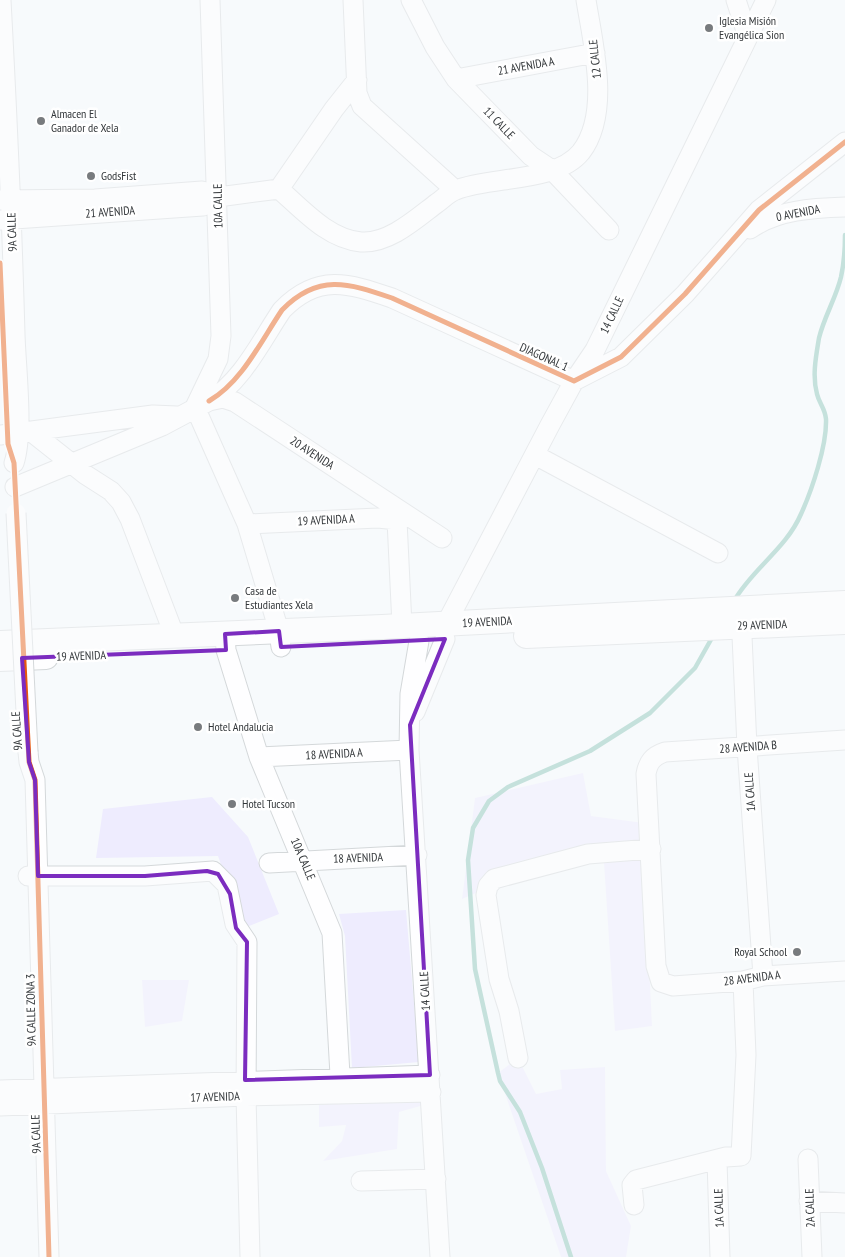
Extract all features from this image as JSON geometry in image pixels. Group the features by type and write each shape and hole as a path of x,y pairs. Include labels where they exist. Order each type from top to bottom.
{"main road":[{"name":"29 AVENIDA","path":"680,629 738,617 845,603"},
{"name":"19 AVENIDA","path":"0,659 225,642 411,634 694,610"},
{"name":"29 AVENIDA","path":"694,610 738,617 845,622"},
{"name":"19 AVENIDA","path":"445,631 680,629"},
{"name":"19 AVENIDA","path":"0,643 175,637 225,642"}],"street":[{"name":"9A CALLE","path":"1,0 12,439"},
{"name":"10A CALLE","path":"202,404 220,348 218,197 210,0"},
{"path":"354,0 356,80 359,100 367,112 455,190"},
{"name":"11 CALLE","path":"411,0 435,47 456,79 531,156 552,170 609,230"},
{"name":"12 CALLE","path":"552,170 563,166 581,152 592,131 595,119 598,87 595,54 586,0"},
{"path":"736,0 748,37"},
{"name":"14 CALLE","path":"410,725 445,631 574,381 595,350 766,0"},
{"name":"21 AVENIDA A","path":"456,79 595,54"},
{"path":"356,80 334,108 279,189 318,224 333,233 362,242 373,241 394,233 455,190 552,170"},
{"name":"DIAGONAL 1","path":"202,404 220,394 232,382 282,310 292,300 306,290 336,284 362,288 392,298 574,381 602,368 625,353 685,294 759,210 845,142"},
{"name":"21 AVENIDA","path":"6,220 203,206 218,197 279,189"},
{"name":"21 AVENIDA","path":"6,200 95,199 202,191 218,197"},
{"name":"0 AVENIDA","path":"729,246 741,235 768,219 822,208 845,207"},
{"name":"9A CALLE","path":"0,263 14,463 28,757"},
{"name":"20 AVENIDA","path":"15,487 162,426 177,416 202,404 223,398 235,402 399,516 442,538"},
{"path":"202,404 247,524 280,639"},
{"name":"20 AVENIDA","path":"12,439 85,423 153,415 177,416"},
{"path":"12,439 70,463 111,491 121,502 130,519 175,637"},
{"path":"535,455 718,553"},
{"name":"14 CALLE","path":"399,516 411,634 409,750 417,855 440,1257"},
{"name":"19 AVENIDA A","path":"247,524 399,516"},
{"name":"1A CALLE","path":"738,617 763,976"},
{"name":"10A CALLE","path":"225,642 259,757 304,860 332,933 341,1086"},
{"name":"28 AVENIDA B","path":"650,848 646,774 649,763 653,758 665,752 845,740"},
{"name":"18 AVENIDA A","path":"259,757 409,750"},
{"name":"9A CALLE ZONA 3","path":"28,757 26,778 33,876 39,1097 38,1257"},
{"path":"518,1058 509,1011 499,979 486,895 488,886 494,879 588,854 650,848"},
{"name":"28 AVENIDA A","path":"650,848 656,966 661,982 673,986 743,981 763,976 845,971"},
{"name":"18 AVENIDA","path":"269,863 417,855"},
{"path":"33,876 145,876 207,871 213,872 223,879 230,894 235,924 247,942 246,1088 250,1257"},
{"path":"634,1205 632,1185 636,1180 741,1156 746,1056 743,981"},
{"name":"17 AVENIDA","path":"0,1106 39,1097 246,1088 430,1083"},
{"name":"17 AVENIDA","path":"0,1090 39,1097"},
{"name":"9A CALLE","path":"39,1097 49,1257"},
{"name":"2A CALLE","path":"808,1158 812,1257"},
{"name":"1A CALLE","path":"717,1160 720,1257"},
{"path":"362,1181 436,1179"},
{"path":"809,1201 845,1202"}],"highlighted area":[{"path":"279,631 281,647 445,639 410,725 430,1075 245,1080 247,942 236,928 230,894 218,874 207,871 145,876 38,876 35,780 29,762 22,658 226,650 225,634"}],"shaded area":[{"path":"583,773 591,816 644,823 640,844 589,844 462,899 475,798"},
{"path":"212,797 248,837 279,914 244,928 218,856 96,858 103,809"},
{"path":"644,858 652,1026 615,1031 604,863"},
{"path":"406,910 419,1062 352,1068 345,936 339,914"},
{"path":"142,980 189,980 182,1021 145,1027"},
{"path":"518,1058 536,1094 562,1089 560,1070 605,1067 606,1171 631,1226 626,1257 561,1257 498,1073"},
{"path":"414,1092 424,1105 399,1112 397,1149 323,1161 342,1141 346,1125 319,1127 319,1105"}],"waterway":[{"path":"734,601 741,590 787,538 795,526 818,467 826,430 826,419 816,387 816,359 821,330 841,277 845,235"},
{"path":"571,1257 542,1168 520,1112 500,1081 498,1073 475,969 468,860 473,828 489,801 508,787 590,751 650,713 695,668 713,636"}],"cycle path":[{"path":"209,401 221,393 241,372 282,310 295,298 308,290 334,284 361,288 392,298 574,381 621,357 685,294 759,210 845,142"},
{"path":"0,263 8,444 14,463 29,762 35,780 49,1257"}],"place":[{"name":"Iglesia Misión Evangélica Sion","path":"709,28"},
{"name":"Almacen El Ganador de Xela","path":"41,121"},
{"name":"GodsFist","path":"91,176"},
{"name":"Casa de Estudiantes Xela","path":"235,598"},
{"name":"Hotel Andalucia","path":"198,727"},
{"name":"Hotel Tucson","path":"232,804"},
{"name":"Royal School","path":"797,952"}]}
